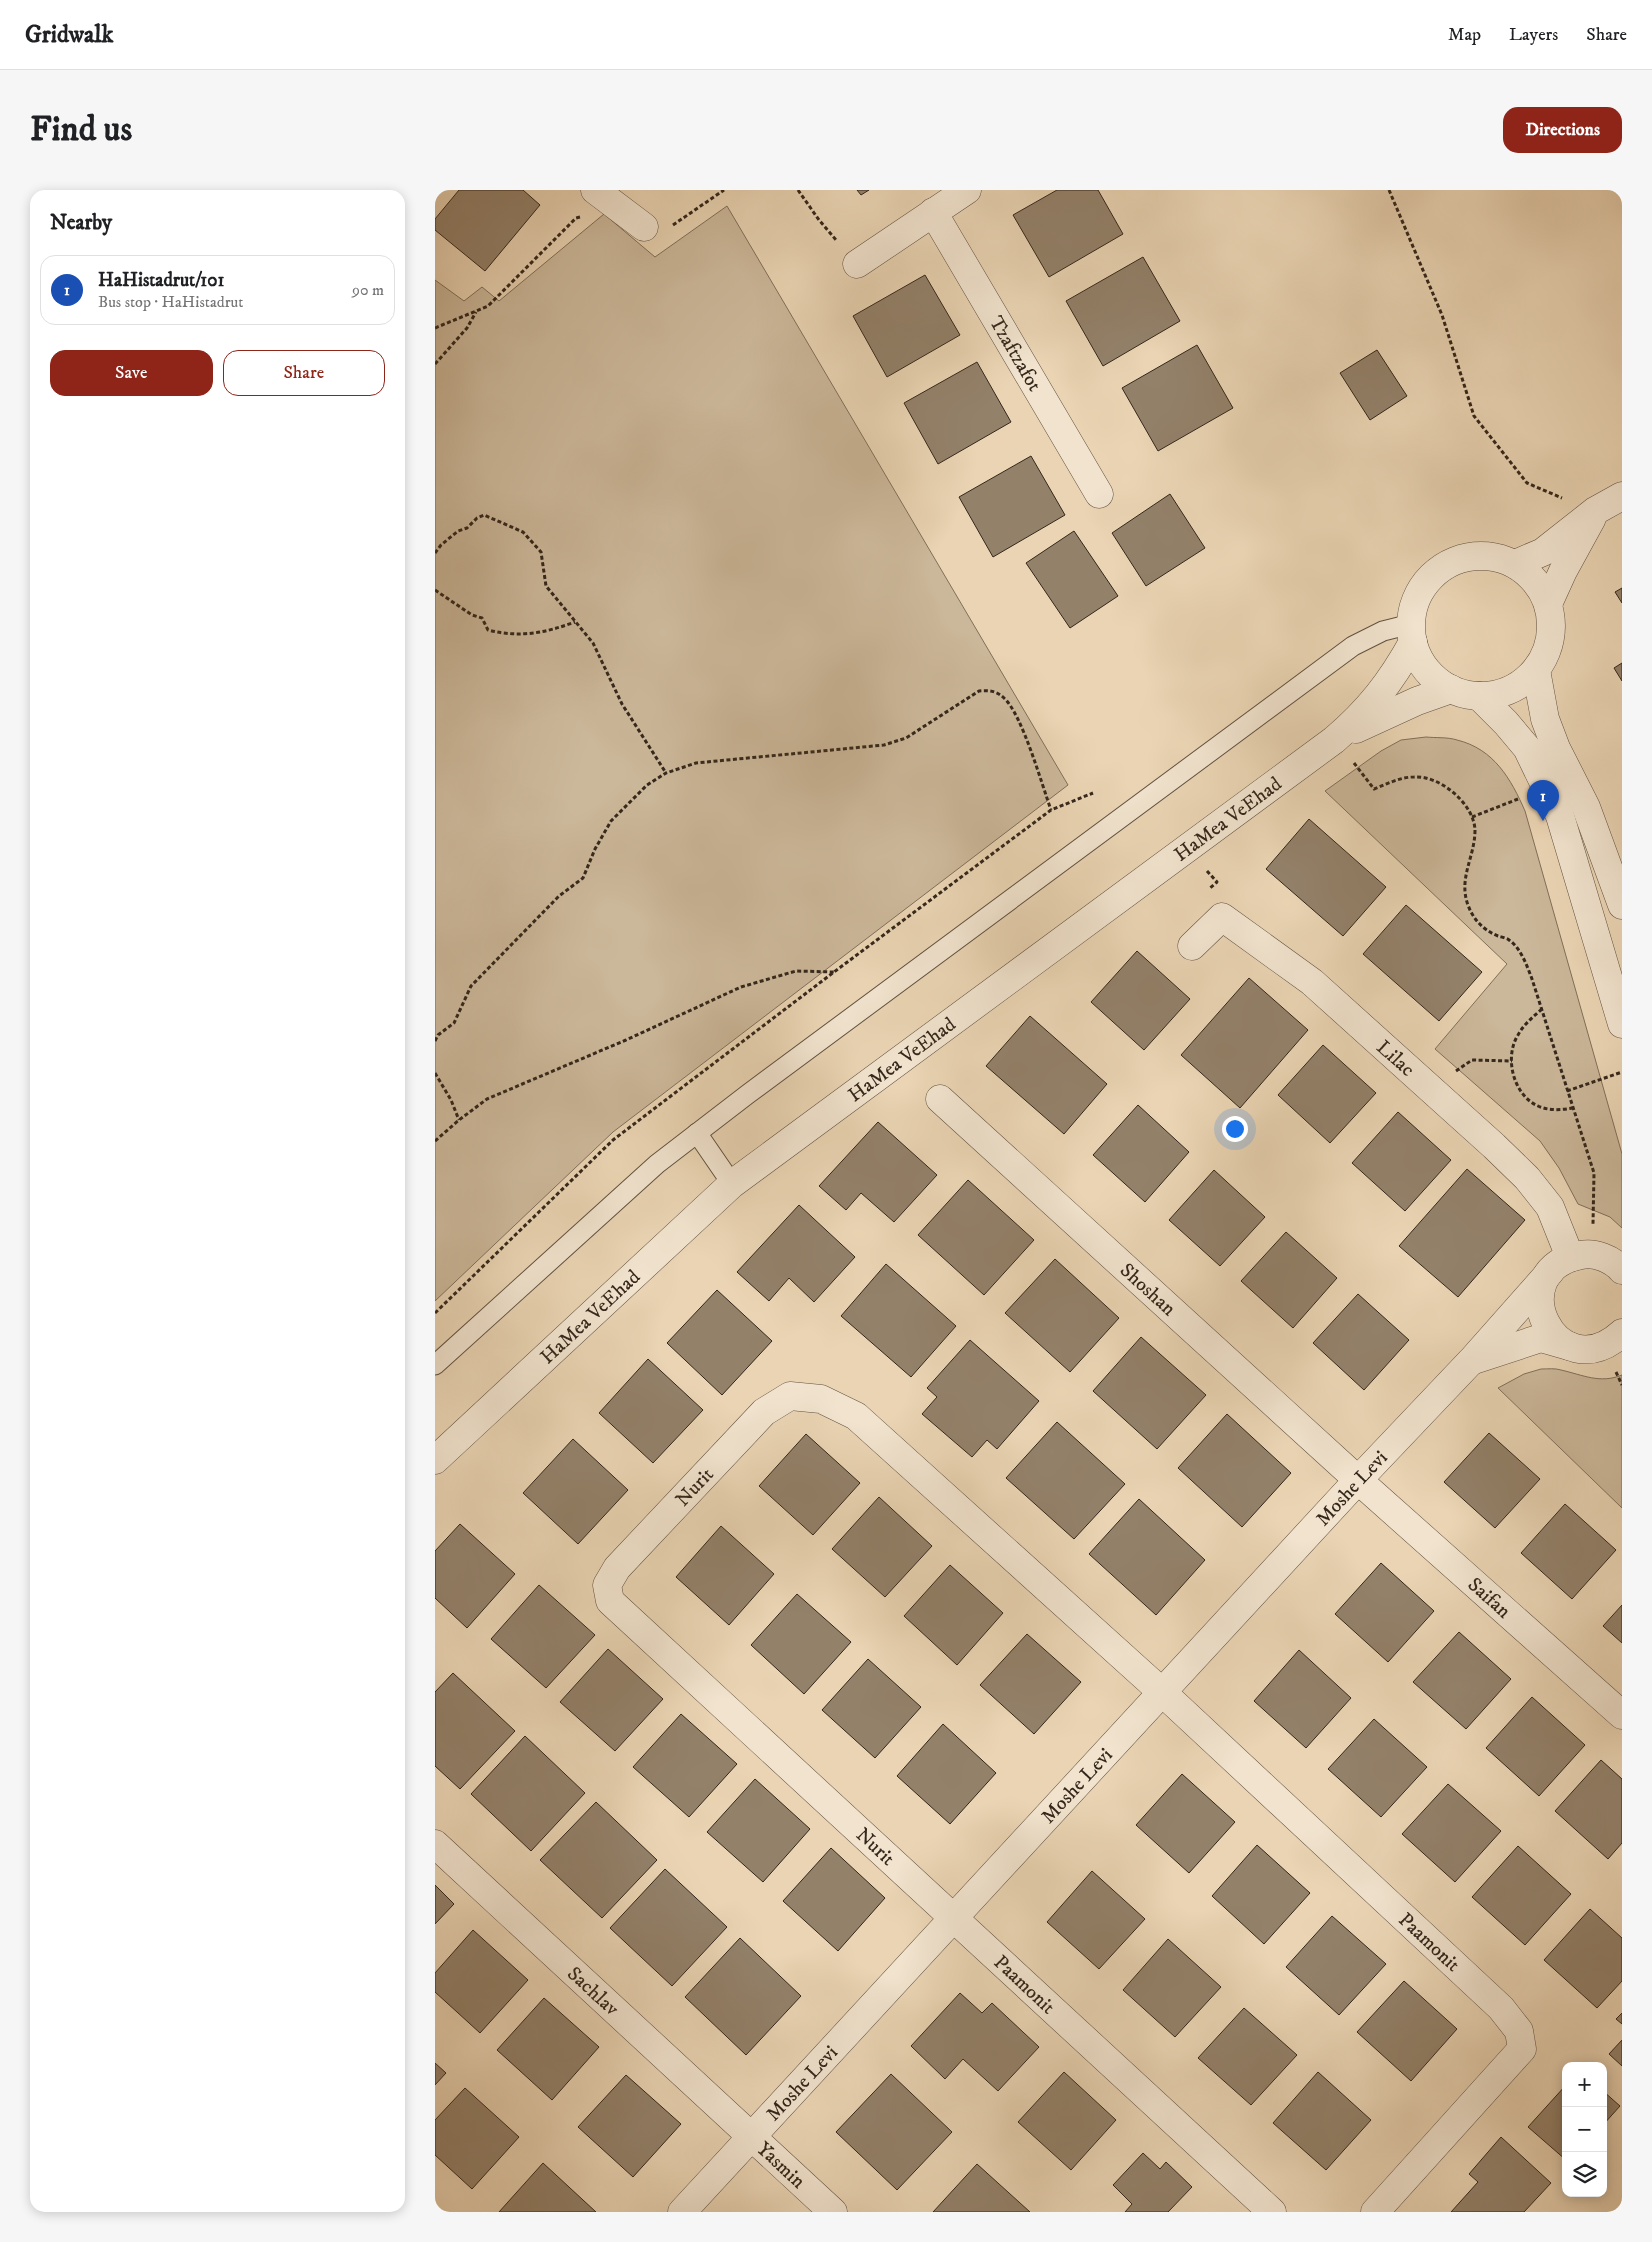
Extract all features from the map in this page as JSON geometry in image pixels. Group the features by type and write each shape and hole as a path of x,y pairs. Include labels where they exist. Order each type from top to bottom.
{"street":[{"path":"595,190 644,227"},
{"path":"857,264 967,190"},
{"name":"Tzaftzafot","path":"933,212 1099,494"},
{"path":"1515,564 1543,552 1595,511 1622,496"},
{"path":"1548,604 1595,511"},
{"path":"1473,556 1495,557 1515,564 1535,581 1548,604 1552,627 1547,650 1536,670 1520,684 1501,694 1479,696 1451,689 1429,672 1421,661 1412,633 1415,605 1422,589 1434,575 1452,562 1473,556"},
{"name":"HaMea VeEhad","path":"435,1460 732,1184 1187,850 1334,740 1359,719 1379,696 1412,633"},
{"path":"1536,670 1545,719 1556,748 1586,807 1622,905"},
{"name":"HaMea VeEhad","path":"1334,740 1417,702 1451,689"},
{"path":"1479,696 1507,723 1527,748 1560,816 1622,1024"},
{"path":"1192,946 1222,917"},
{"name":"Lilac","path":"1222,917 1312,982 1527,1178 1550,1207 1571,1261"},
{"name":"Shoshan","path":"940,1099 1358,1480"},
{"path":"1572,1348 1562,1343 1550,1332 1542,1318 1539,1302 1542,1286 1571,1261 1604,1257 1622,1270"},
{"name":"Moshe Levi","path":"683,2212 1358,1480 1571,1261"},
{"name":"Moshe Levi","path":"1473,1360 1541,1338 1572,1348 1589,1350 1605,1346 1622,1333"},
{"name":"Nurit","path":"954,1918 609,1601 607,1585 617,1568 764,1412 790,1396 821,1399 856,1416 1163,1693"},
{"name":"HaMea VeEhad","path":"435,1448 456,1435 492,1407"},
{"name":"Saifan","path":"1358,1480 1622,1715"},
{"name":"Paamonit","path":"1163,1693 1501,2008 1519,2032 1522,2049 1375,2212"},
{"name":"Sachlav","path":"435,1844 753,2138"},
{"name":"Paamonit","path":"954,1918 1272,2212"},
{"name":"Yasmin","path":"753,2138 833,2212"}],"lane":[{"path":"435,1365 657,1164 697,1133 1353,646 1383,631 1412,633"},
{"path":"697,1133 732,1184"}],"path":[{"path":"644,227 671,226 724,190"},
{"path":"798,190 819,220 857,264"},
{"path":"1389,190 1442,315 1474,416 1527,483 1595,511"},
{"path":"435,328 488,306 577,218 584,216"},
{"path":"435,364 467,328 477,310"},
{"path":"435,553 441,545 458,532 467,528 479,516 484,515 523,532 541,552 546,586 593,643 622,704 666,773"},
{"path":"435,590 472,614 483,618 488,630 504,634 529,635 575,622"},
{"path":"435,1041 438,1035 454,1023 471,986 559,896 583,878 595,849 611,821 647,785 666,773 696,763 884,745 906,738 979,691 991,690 1005,698 1017,716 1051,810"},
{"path":"1334,740 1374,789 1415,776 1431,779 1456,795 1472,817 1475,828 1474,845 1463,880 1467,904 1480,926 1493,934 1509,939 1523,956 1594,1173 1571,1261"},
{"path":"1472,817 1547,788"},
{"path":"435,1313 613,1140 1051,810 1093,793"},
{"path":"1187,850 1217,882 1200,897 1222,917"},
{"path":"435,1141 487,1099 626,1040 741,987 796,971 834,972"},
{"path":"1541,1009 1527,1022 1517,1036 1512,1061 1517,1084 1537,1106 1548,1109 1573,1108"},
{"path":"1434,1092 1461,1066 1472,1060 1512,1061"},
{"path":"1567,1091 1622,1072"},
{"path":"435,1073 451,1100 459,1120"}],"shaded area":[{"path":"727,206 1068,785 613,1132 435,1301 435,280 464,301 482,287 499,301 604,214 655,257"},
{"path":"1426,737 1453,739 1470,744 1481,750 1500,767 1514,788 1525,811 1622,1154 1622,1228 1610,1217 1578,1204 1559,1168 1540,1141 1435,1049 1507,964 1325,791 1381,751 1401,740"},
{"path":"1541,1369 1559,1369 1599,1379 1614,1378 1622,1375 1622,1508 1498,1388 1524,1374"}],"building":[{"path":"459,190 523,190 540,205 485,271 435,230 435,219"},
{"path":"857,190 869,190 861,195"},
{"path":"1057,190 1098,190 1123,234 1049,277 1013,215"},
{"path":"1143,257 1180,321 1103,366 1066,301"},
{"path":"925,275 960,335 887,377 853,316"},
{"path":"1197,345 1233,408 1158,451 1122,388"},
{"path":"1377,350 1407,396 1370,420 1340,373"},
{"path":"977,362 1011,422 938,464 904,403"},
{"path":"1031,456 1065,515 993,557 959,497"},
{"path":"1170,494 1205,548 1146,586 1112,533"},
{"path":"1074,531 1118,596 1070,628 1026,563"},
{"path":"1622,588 1622,603 1615,592"},
{"path":"1622,663 1622,681 1614,668"},
{"path":"1309,819 1386,887 1343,936 1266,869"},
{"path":"1406,905 1482,972 1439,1021 1363,954"},
{"path":"1137,951 1190,999 1144,1050 1091,1002"},
{"path":"1249,978 1308,1030 1240,1108 1181,1055"},
{"path":"1030,1016 1107,1084 1064,1134 986,1066"},
{"path":"1323,1045 1376,1093 1330,1143 1278,1095"},
{"path":"1138,1105 1189,1152 1145,1202 1093,1155"},
{"path":"1398,1112 1451,1160 1405,1211 1352,1163"},
{"path":"878,1122 937,1175 894,1222 861,1193 846,1210 819,1186"},
{"path":"1467,1169 1525,1220 1458,1297 1399,1246"},
{"path":"1214,1170 1265,1217 1220,1266 1169,1220"},
{"path":"968,1180 1034,1240 984,1295 918,1235"},
{"path":"799,1205 855,1257 814,1302 789,1278 769,1301 737,1272"},
{"path":"1286,1232 1337,1278 1293,1328 1241,1281"},
{"path":"1055,1259 1119,1318 1070,1372 1005,1313"},
{"path":"886,1264 956,1326 911,1377 841,1316"},
{"path":"717,1290 772,1341 722,1395 667,1343"},
{"path":"1358,1294 1409,1340 1364,1390 1313,1343"},
{"path":"1141,1337 1206,1395 1157,1449 1093,1391"},
{"path":"970,1340 1039,1401 997,1449 987,1440 972,1457 922,1414 937,1397 927,1388"},
{"path":"648,1359 703,1410 653,1463 599,1413"},
{"path":"1227,1414 1291,1473 1242,1527 1178,1468"},
{"path":"1057,1422 1125,1484 1074,1539 1006,1478"},
{"path":"1489,1433 1540,1479 1495,1528 1444,1482"},
{"path":"806,1434 860,1483 813,1535 759,1486"},
{"path":"573,1439 628,1490 578,1544 523,1493"},
{"path":"879,1497 932,1546 885,1597 832,1549"},
{"path":"1139,1499 1205,1560 1156,1615 1089,1554"},
{"path":"1565,1504 1616,1550 1572,1599 1521,1553"},
{"path":"460,1524 515,1574 467,1628 435,1598 435,1551"},
{"path":"721,1526 774,1574 729,1625 676,1577"},
{"path":"1381,1563 1434,1611 1388,1662 1335,1614"},
{"path":"950,1565 1003,1613 957,1665 904,1616"},
{"path":"539,1585 595,1635 546,1688 491,1639"},
{"path":"797,1594 851,1642 804,1694 751,1645"},
{"path":"1622,1605 1622,1643 1603,1626"},
{"path":"1459,1632 1511,1679 1466,1729 1413,1682"},
{"path":"1027,1634 1081,1682 1034,1734 980,1685"},
{"path":"608,1649 663,1699 615,1751 560,1702"},
{"path":"1299,1650 1351,1698 1306,1748 1254,1701"},
{"path":"868,1659 921,1707 875,1758 822,1710"},
{"path":"453,1673 515,1731 460,1789 435,1766 435,1692"},
{"path":"1532,1697 1585,1745 1539,1796 1486,1748"},
{"path":"681,1714 737,1764 689,1817 633,1767"},
{"path":"1374,1719 1427,1767 1381,1817 1328,1769"},
{"path":"943,1724 996,1773 950,1824 897,1776"},
{"path":"525,1736 585,1793 531,1851 471,1794"},
{"path":"1601,1760 1622,1779 1622,1843 1608,1859 1555,1811"},
{"path":"1182,1774 1235,1822 1189,1873 1136,1825"},
{"path":"755,1779 810,1829 763,1882 707,1832"},
{"path":"1448,1784 1501,1831 1455,1882 1402,1834"},
{"path":"596,1802 657,1860 602,1918 540,1860"},
{"path":"1257,1845 1310,1893 1264,1944 1212,1896"},
{"path":"1518,1846 1571,1894 1525,1945 1472,1897"},
{"path":"831,1848 885,1898 838,1951 783,1901"},
{"path":"665,1869 727,1927 672,1986 610,1928"},
{"path":"1092,1871 1145,1919 1099,1969 1047,1922"},
{"path":"435,1885 454,1904 435,1924"},
{"path":"1590,1909 1622,1938 1622,1981 1597,2008 1544,1960"},
{"path":"1332,1916 1386,1964 1339,2015 1286,1967"},
{"path":"473,1930 528,1980 480,2033 435,1992 435,1973"},
{"path":"740,1938 801,1996 746,2055 685,1997"},
{"path":"1168,1939 1221,1987 1175,2037 1123,1990"},
{"path":"1404,1981 1457,2029 1411,2081 1357,2032"},
{"path":"960,1993 982,2013 992,2003 1039,2047 998,2091 963,2059 945,2079 911,2046"},
{"path":"544,1998 599,2047 552,2100 497,2050"},
{"path":"1244,2008 1297,2055 1251,2105 1198,2058"},
{"path":"1622,2013 1622,2024 1616,2019"},
{"path":"1622,2040 1622,2066 1609,2054"},
{"path":"435,2063 446,2073 435,2085"},
{"path":"1064,2072 1116,2120 1071,2170 1018,2122"},
{"path":"1318,2072 1371,2120 1326,2170 1273,2123"},
{"path":"891,2074 952,2132 897,2190 836,2132"},
{"path":"626,2075 681,2124 633,2177 578,2127"},
{"path":"465,2088 519,2137 472,2189 435,2155 435,2120"},
{"path":"1562,2089 1562,2157 1528,2127"},
{"path":"1607,2095 1620,2106 1607,2121"},
{"path":"1501,2137 1551,2183 1524,2212 1451,2212 1478,2182 1469,2174"},
{"path":"1143,2153 1160,2169 1166,2162 1192,2187 1168,2212 1125,2212 1132,2204 1113,2185"},
{"path":"543,2163 596,2212 499,2212"},
{"path":"977,2164 1030,2212 933,2212"}],"place":[{"name":"HaHistadrut/101","path":"1543,821"}]}
